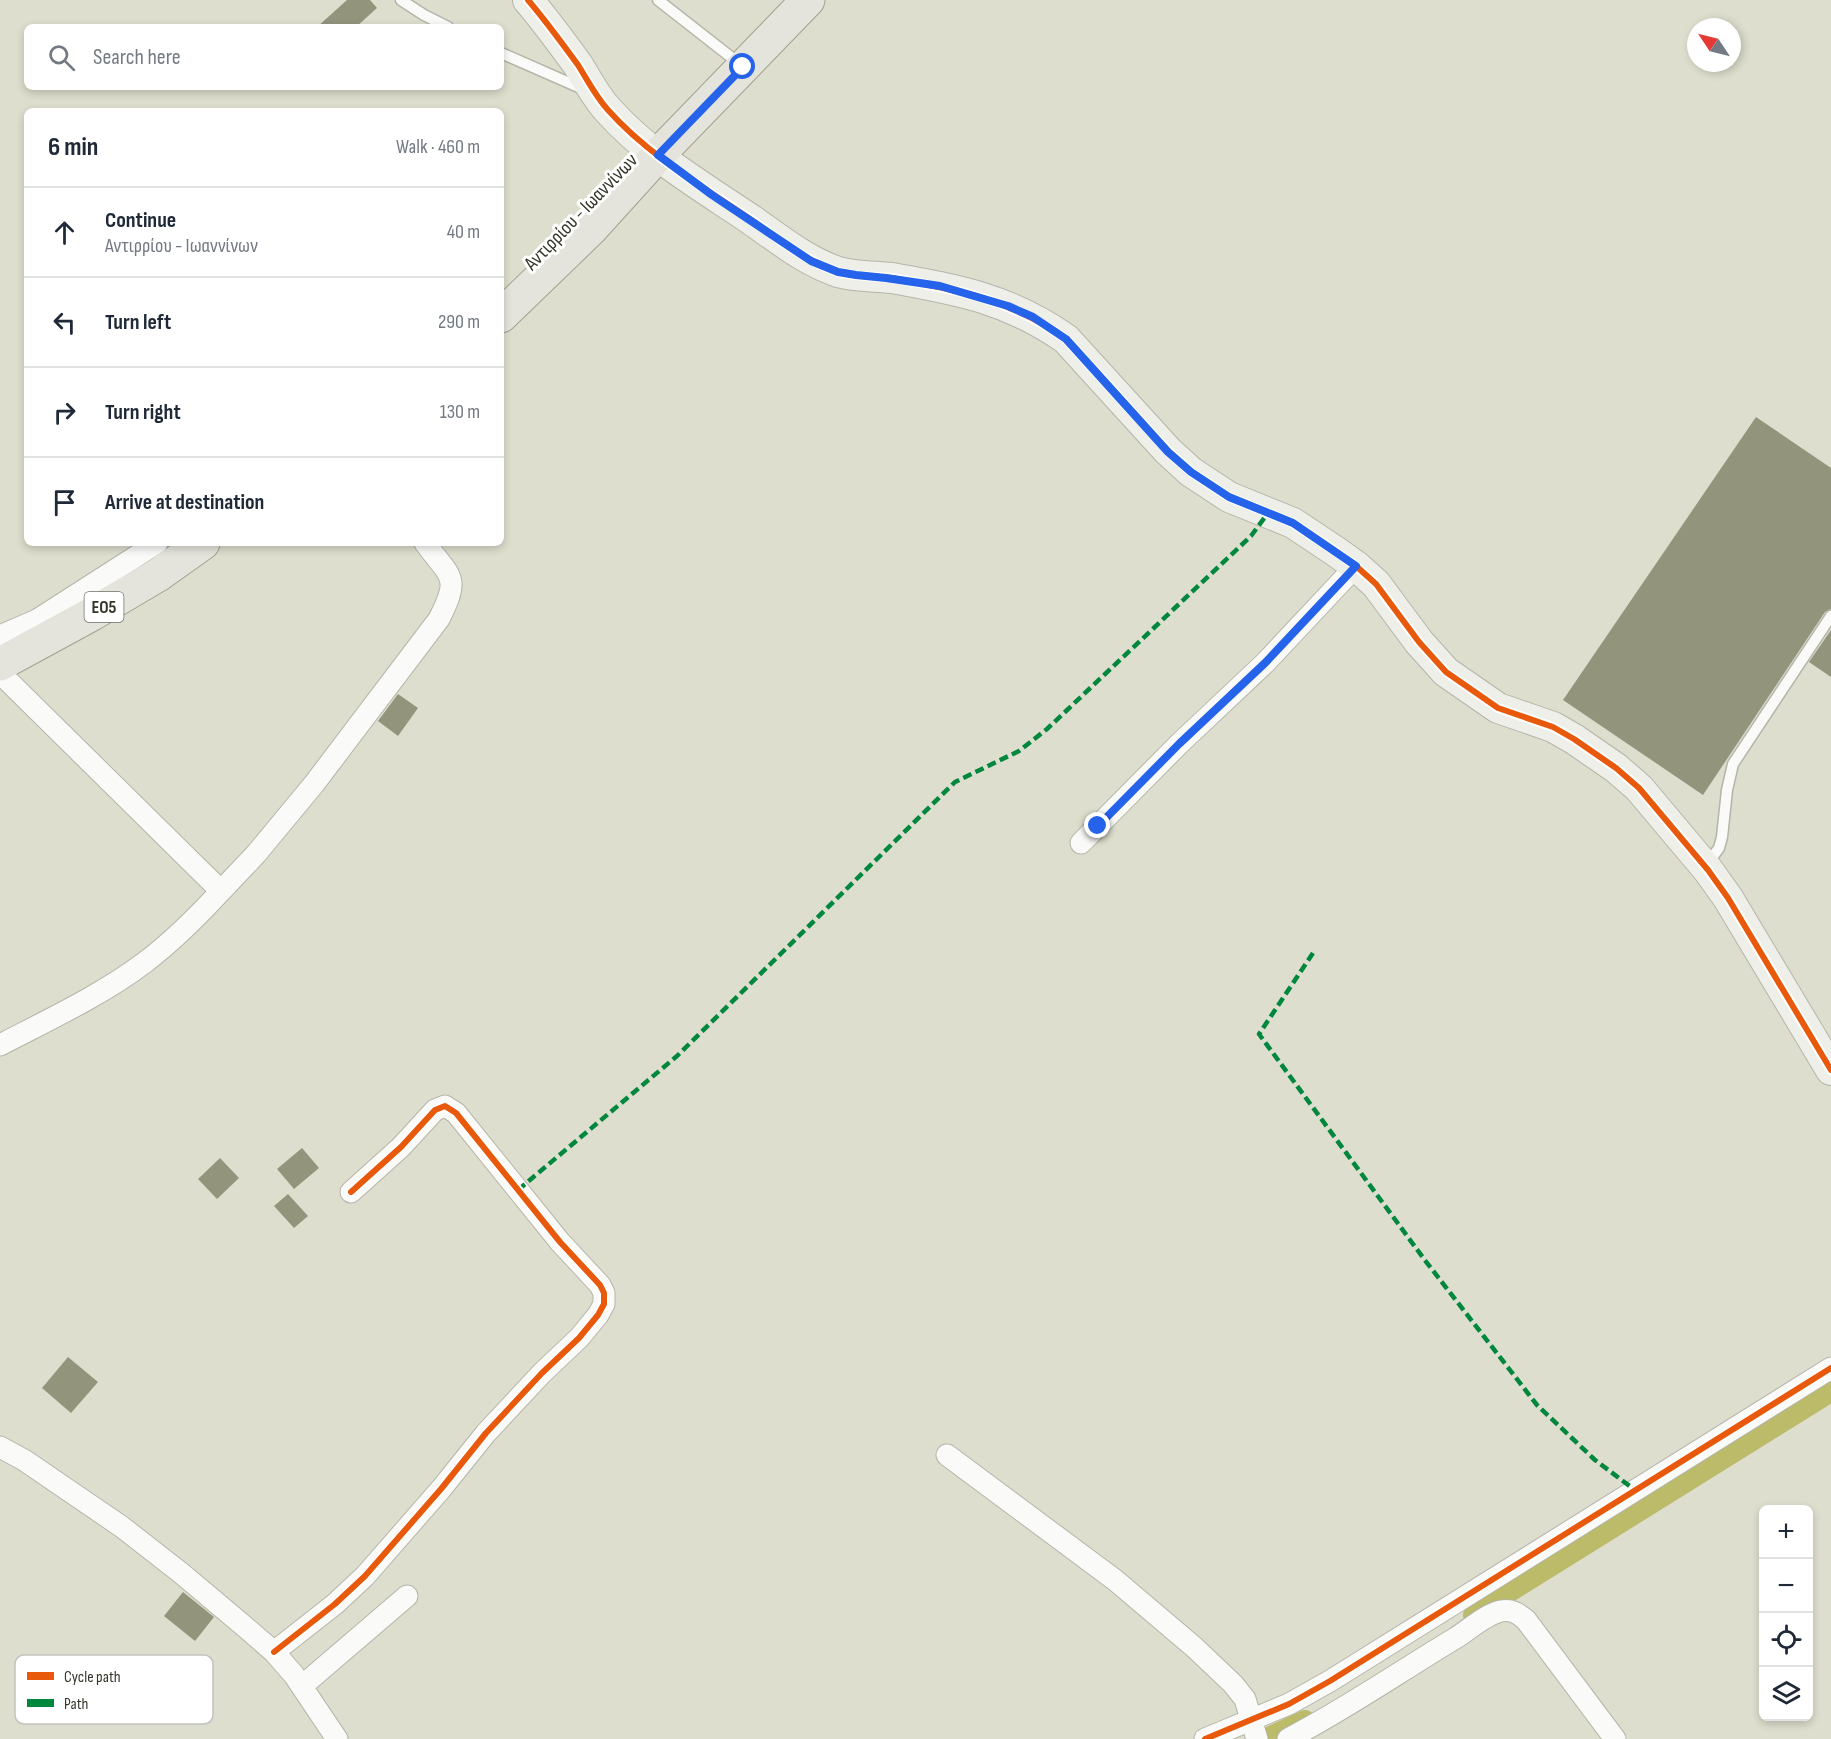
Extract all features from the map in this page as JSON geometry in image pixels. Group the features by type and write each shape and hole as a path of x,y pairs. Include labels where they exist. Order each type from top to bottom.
{"main road":[{"name":"Αντιρρίου - Ιωαννίνων","path":"504,313 591,230 658,155 808,0"},
{"name":"ΕΟ5","path":"0,664 92,614 199,546"}],"street":[{"path":"528,0 564,46 595,94 618,122 712,195 811,261 838,272 940,286 1008,306 1033,317 1066,339 1168,452 1191,472 1229,497 1293,523 1356,566 1376,584 1419,642 1446,672 1498,708 1553,727 1595,752 1639,788 1705,867 1746,926 1831,1070"},
{"path":"0,636 38,620 152,546"},
{"path":"0,1045 123,977 171,940 256,854 314,784 440,619 453,585 450,577 426,546"},
{"path":"1081,843 1179,744 1265,663 1356,566"},
{"path":"0,673 221,891"},
{"path":"274,1652 335,1604 365,1576 441,1489 486,1433 542,1373 579,1338 604,1304 604,1293 600,1285 572,1256 451,1109 442,1106 435,1110 401,1147 351,1192"},
{"path":"1205,1739 1255,1729 1289,1704 1330,1681 1831,1368"},
{"path":"0,1447 24,1460 122,1527 181,1573 274,1652 302,1686 337,1739"},
{"path":"946,1455 1115,1580 1194,1647 1233,1684 1245,1699 1255,1729"},
{"path":"302,1686 406,1596"},
{"path":"1288,1739 1328,1718 1489,1616 1509,1610 1526,1620 1615,1739"}],"lane":[{"path":"401,0 442,24"},
{"path":"658,0 743,67"},
{"path":"504,54 595,94"},
{"path":"1705,867 1719,848 1722,837 1727,790 1733,764 1831,616"}],"building":[{"path":"347,0 370,0 377,8 359,24 320,24"},
{"path":"1756,417 1831,468 1831,609 1825,612 1703,795 1563,700"},
{"path":"1831,630 1831,677 1809,662"},
{"path":"398,694 418,708 398,736 378,721"},
{"path":"302,1148 319,1168 294,1189 277,1169"},
{"path":"220,1158 239,1178 217,1199 198,1179"},
{"path":"288,1194 308,1216 294,1228 274,1206"},
{"path":"68,1357 98,1382 71,1413 42,1388"},
{"path":"183,1592 214,1617 195,1641 164,1616"}],"waterway":[{"path":"1473,1615 1831,1392"},
{"path":"1264,1739 1305,1720"}],"marked path":[{"path":"518,1190 677,1056 955,782 1019,751 1047,729 1251,536 1268,513"},
{"path":"1313,953 1259,1034 1424,1259 1537,1405 1595,1460 1635,1490"}],"cycle path":[{"path":"528,0 578,65 608,110 640,142 677,170 794,250 826,267 845,274 892,278 961,292 1004,305 1045,325 1066,339 1168,451 1191,472 1229,497 1293,523 1356,566 1376,584 1419,642 1446,672 1498,708 1553,727 1616,768 1639,788 1708,870 1728,898 1831,1070"},
{"path":"274,1652 335,1604 365,1576 441,1489 486,1433 542,1373 579,1338 604,1304 604,1293 600,1285 560,1242 456,1113 445,1106 435,1110 401,1147 351,1192"},
{"path":"1205,1739 1289,1704 1330,1681 1831,1368"}],"route":[{"path":"743,67 658,155 712,195 811,261 838,272 940,286 988,299 1033,317 1066,339 1168,452 1191,472 1212,488 1229,497 1293,523 1356,566 1265,663 1179,744 1098,826"}]}
